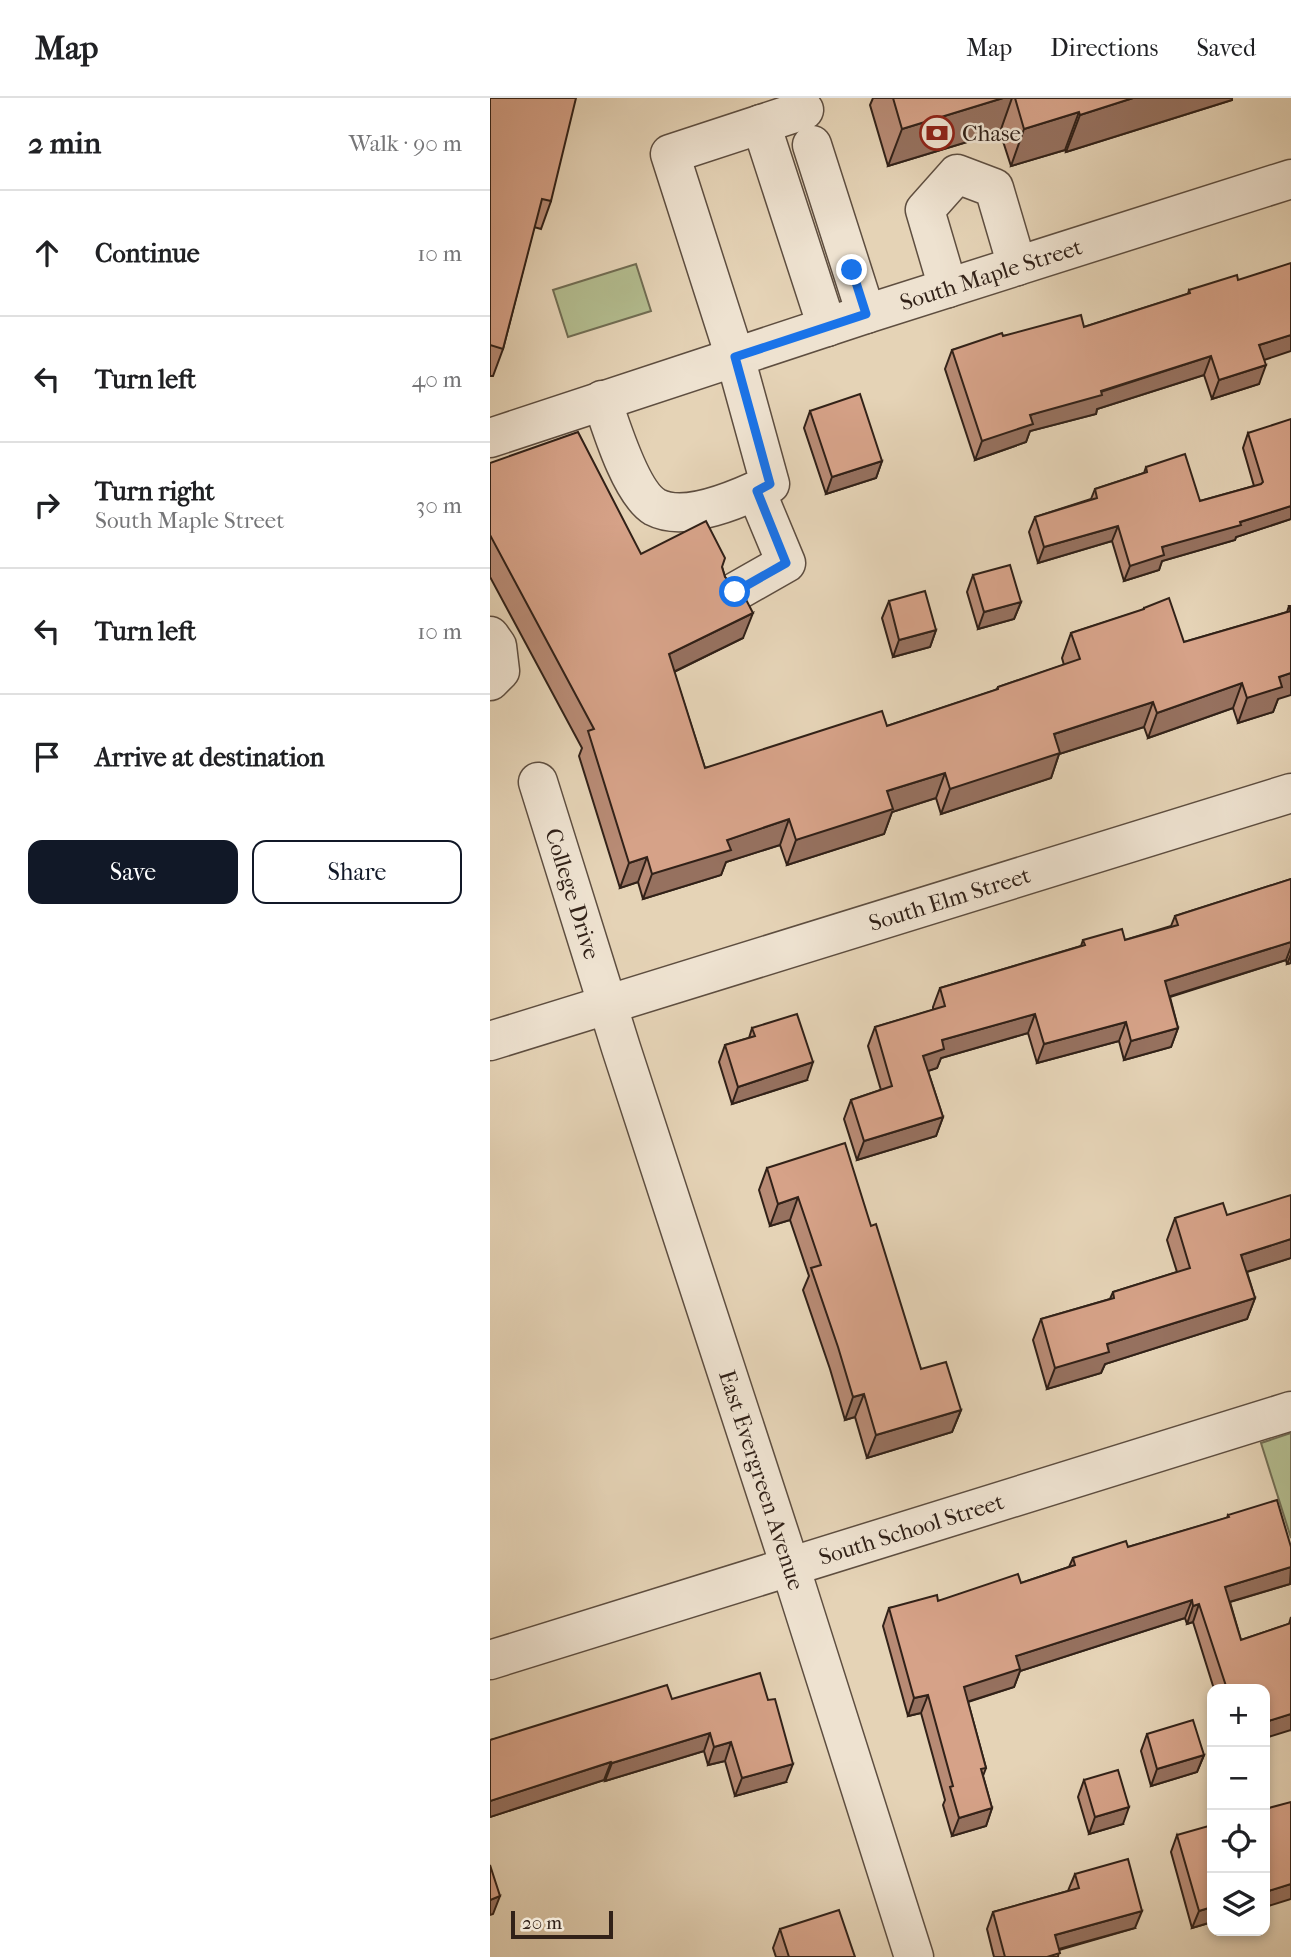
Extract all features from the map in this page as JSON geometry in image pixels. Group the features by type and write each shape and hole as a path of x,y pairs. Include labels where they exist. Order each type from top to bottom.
{"street":[{"path":"761,124 827,327"},
{"path":"602,400 620,451 637,486 654,506 676,513 695,512 770,484 735,357 670,153 761,124 808,127 866,314"},
{"path":"948,288 925,210 953,160 994,188 1017,266"},
{"name":"South Maple Street","path":"490,438 866,314 1291,179"},
{"path":"735,592 786,563 757,491"},
{"path":"490,636 497,646 500,671 490,681"},
{"name":"College Drive","path":"538,782 607,1004"},
{"name":"South Elm Street","path":"490,1041 1291,793"},
{"name":"East Evergreen Avenue","path":"607,1004 914,1957"},
{"name":"South School Street","path":"490,1660 1291,1411"}],"green space":[{"path":"636,264 651,311 568,337 553,290"},
{"path":"1291,1433 1291,1538 1261,1443"}],"building":[{"path":"490,98 576,98 551,201 542,199 503,349 490,345"},
{"path":"893,98 1003,98 902,129"},
{"path":"1015,98 1133,98 1024,129"},
{"path":"1291,263 1291,335 1259,345 1266,365 1219,380 1211,356 1101,391 1102,395 1030,415 1033,424 982,441 952,350 1002,333 1003,336 1081,315 1084,327 1237,275 1238,280"},
{"path":"860,394 882,461 832,477 810,411"},
{"path":"1291,419 1291,506 1240,522 1241,525 1162,547 1164,555 1130,566 1118,526 1044,547 1035,517 1097,498 1095,489 1147,472 1146,467 1185,454 1200,501 1261,484 1263,482 1248,433"},
{"path":"578,432 641,554 706,521 725,558 722,567 725,577 740,588 753,613 669,654 705,768 882,711 887,726 1080,659 1071,633 1169,598 1184,642 1291,611 1291,673 1279,677 1282,687 1247,698 1242,683 1157,713 1153,702 1054,734 1060,753 950,789 945,773 887,791 893,809 796,840 789,819 727,840 731,850 652,874 647,857 629,863 588,731 594,729 490,535 490,463"},
{"path":"1010,565 1021,602 984,612 973,575"},
{"path":"925,591 936,630 899,640 889,601"},
{"path":"1291,879 1291,942 1165,981 1178,1028 1131,1041 1126,1022 1044,1044 1035,1014 942,1040 944,1049 923,1056 943,1117 864,1141 851,1100 892,1086 875,1027 945,1006 940,988 1085,945 1083,940 1122,929 1125,940 1178,925 1175,916"},
{"path":"797,1014 813,1062 738,1087 725,1045 755,1036 752,1028"},
{"path":"845,1143 871,1226 876,1224 921,1369 946,1362 961,1410 876,1435 864,1394 853,1397 811,1268 821,1265 798,1197 778,1204 767,1168"},
{"path":"1291,1195 1291,1239 1241,1255 1255,1298 1107,1344 1109,1352 1055,1368 1041,1319 1114,1298 1113,1292 1190,1268 1175,1218 1223,1203 1227,1215"},
{"path":"1277,1500 1291,1547 1291,1567 1225,1587 1241,1640 1291,1623 1291,1714 1270,1720 1270,1684 1225,1684 1199,1604 1193,1606 1192,1600 1016,1656 1020,1669 964,1687 986,1768 981,1769 992,1808 959,1818 928,1695 914,1698 889,1608 937,1595 938,1601 1018,1574 1021,1583 1075,1565 1073,1558 1126,1541 1128,1547 1229,1517 1228,1515"},
{"path":"760,1673 768,1700 775,1699 793,1764 742,1778 731,1742 714,1747 710,1733 490,1801 490,1740 667,1685 672,1699"},
{"path":"1193,1720 1204,1755 1157,1769 1147,1734"},
{"path":"1118,1770 1129,1807 1095,1817 1084,1780"},
{"path":"1291,1802 1291,1884 1270,1890 1270,1810 1270,1808"},
{"path":"1207,1826 1207,1909 1199,1911 1177,1835"},
{"path":"1128,1859 1142,1911 1055,1935 1060,1953 1047,1957 1005,1957 993,1912 1079,1888 1075,1874"},
{"path":"490,1865 500,1896 490,1900"},
{"path":"839,1910 855,1957 789,1957 780,1929"}],"place":[{"name":"Chase","path":"937,133"}],"route":[{"path":"735,592 786,563 757,491 770,484 735,357 866,314 852,270"}]}
